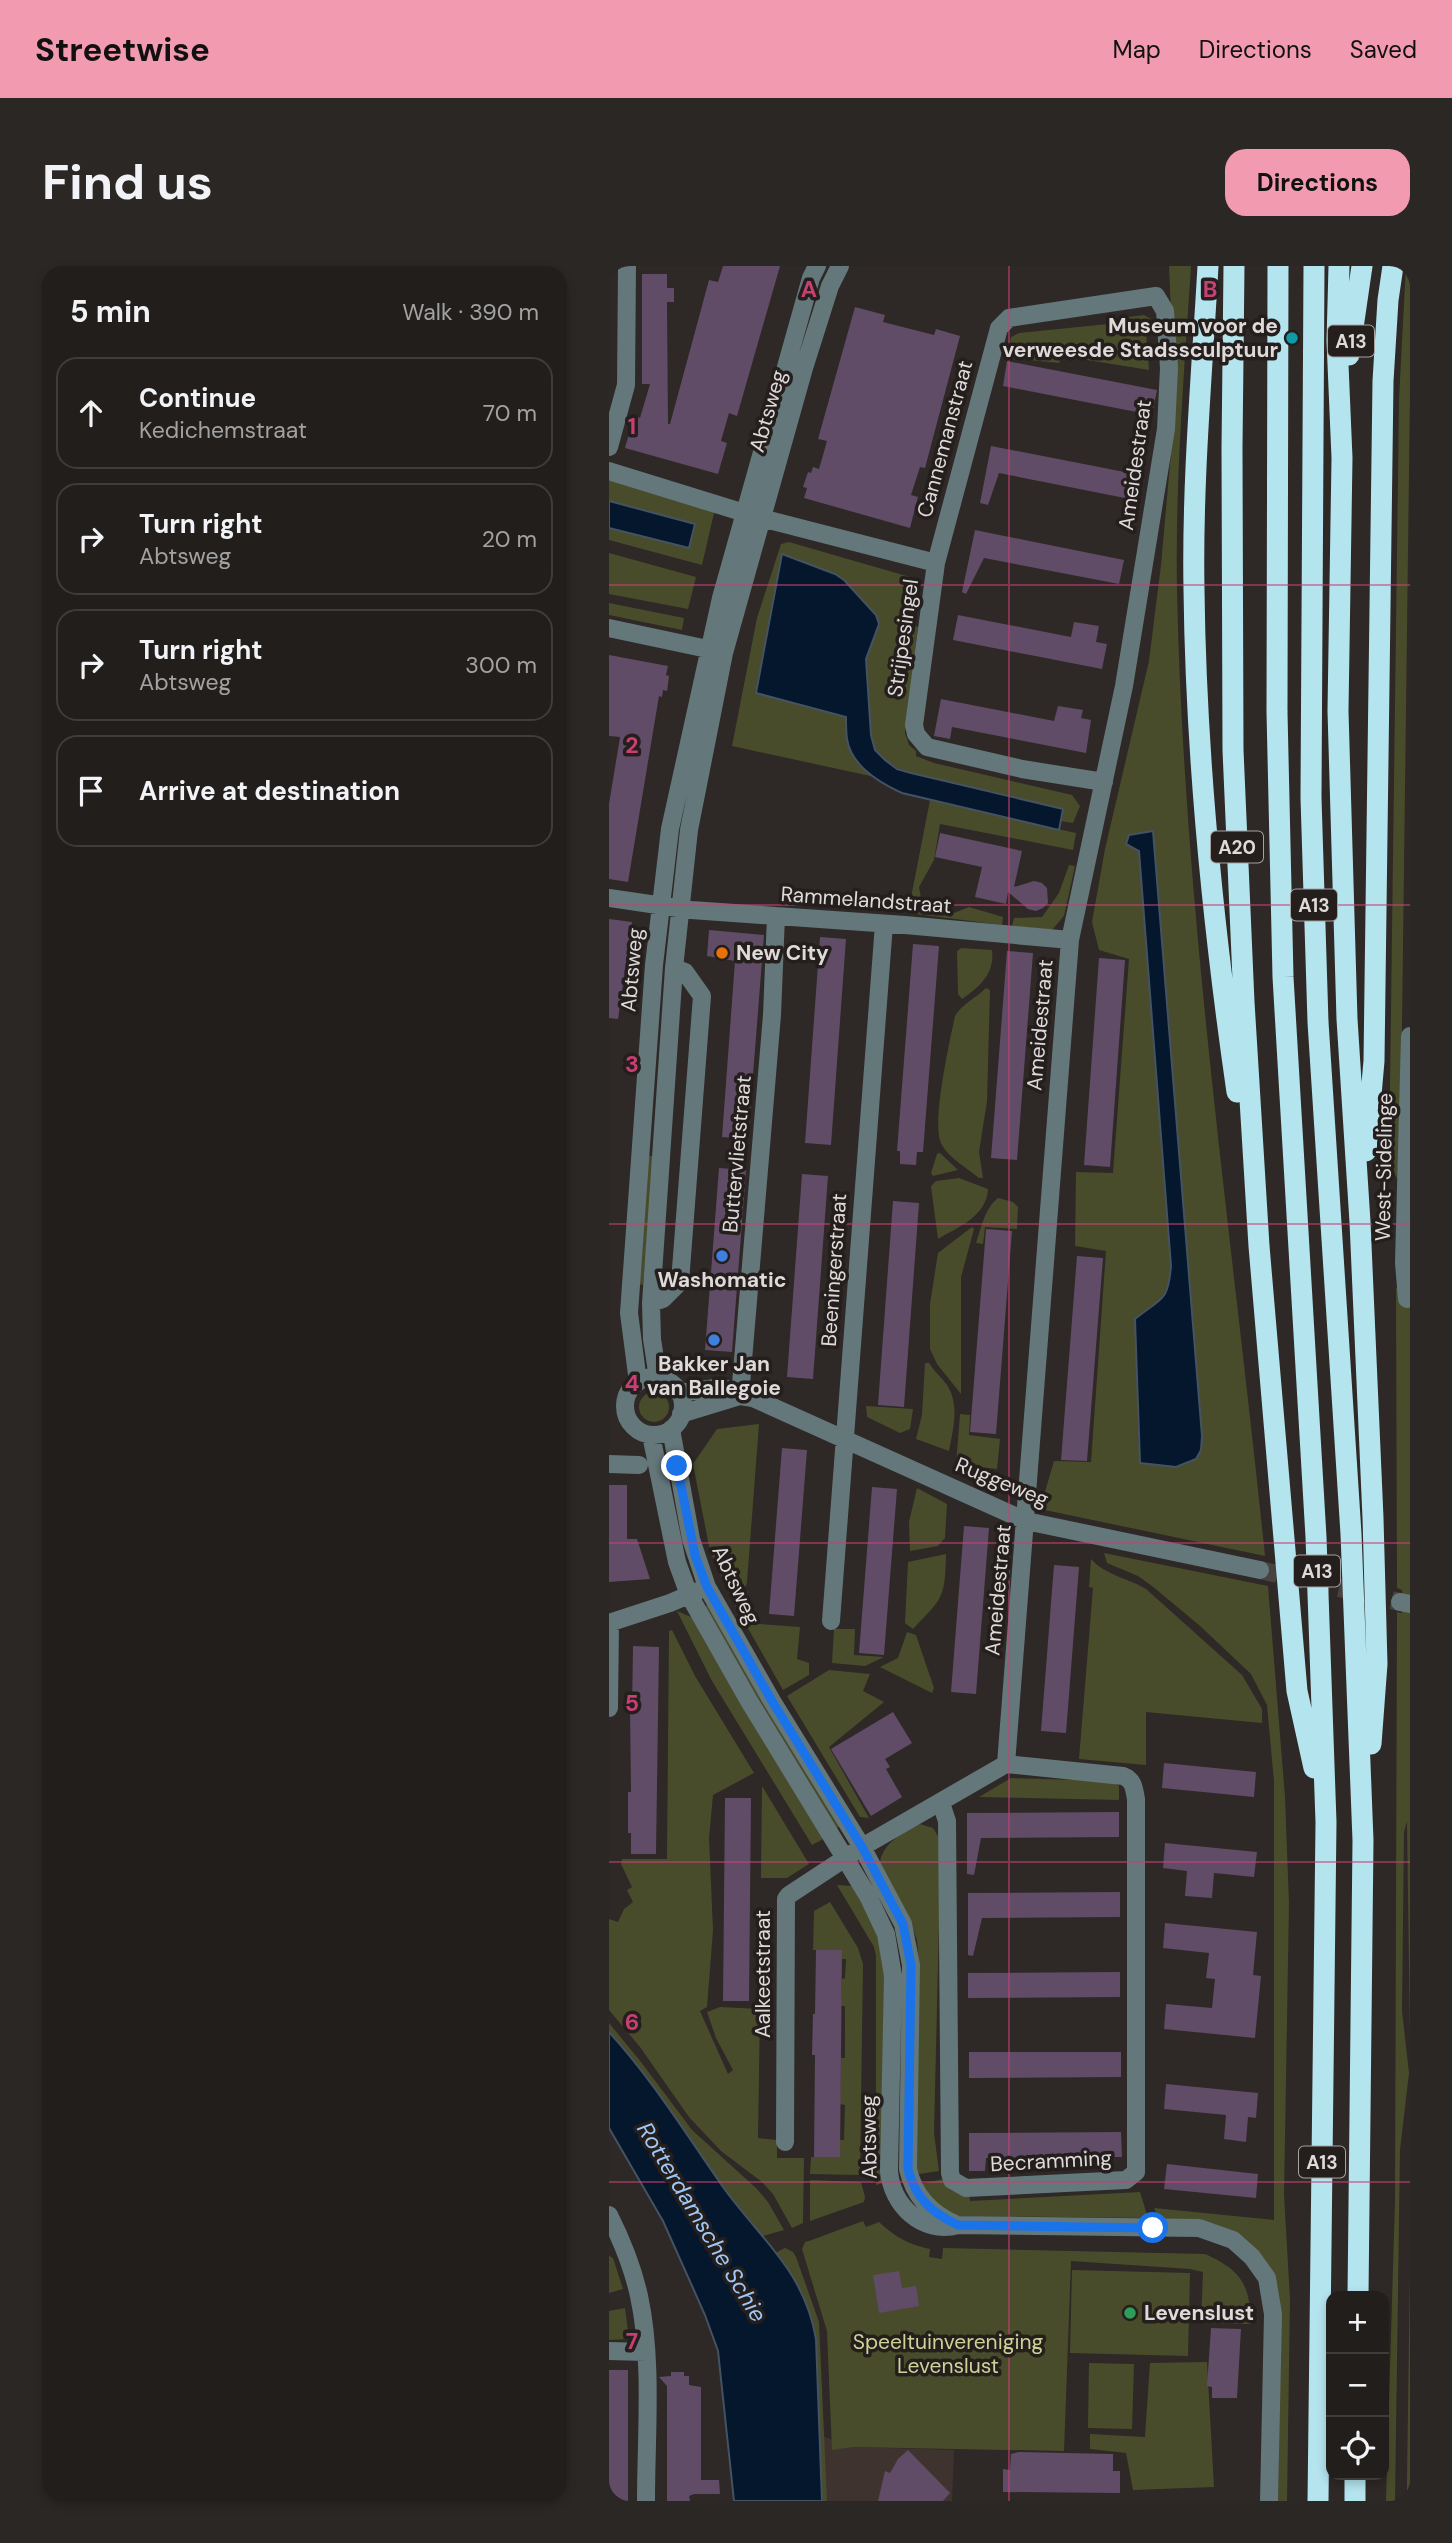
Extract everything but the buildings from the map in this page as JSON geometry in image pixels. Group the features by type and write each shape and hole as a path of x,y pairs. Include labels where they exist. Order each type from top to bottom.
{"highway":[{"name":"A13","path":"1207,266 1194,587 1198,735 1224,1004 1259,1246 1297,1691 1326,1822"},
{"name":"A20","path":"1234,266 1233,750 1244,1002 1259,1246"},
{"name":"A13","path":"1278,266 1277,699 1283,977 1316,1538 1326,1822 1318,2501"},
{"name":"A13","path":"1314,266 1311,798 1318,1009 1350,1508 1363,1840 1358,2291"},
{"name":"A13","path":"1339,266 1337,341 1342,458 1338,711 1347,1018 1360,1223 1377,1664 1363,1840"},
{"name":"A13","path":"1342,416 1362,266"},
{"name":"A13","path":"1360,1223 1374,1061 1383,381 1393,266"},
{"path":"1355,2480 1355,2501"}],"street":[{"path":"609,447 626,385 627,266"},
{"name":"Abtsweg","path":"638,1382 629,1313 660,907 670,829 753,516 811,278 817,266"},
{"name":"Abtsweg","path":"753,516 830,286 840,266"},
{"name":"Ameidestraat","path":"999,328 1009,318 1156,296 1165,311 1169,368 1166,429 1124,685 1070,940 1006,1764"},
{"name":"Cannemanstraat","path":"936,563 999,328"},
{"name":"Strijpesingel","path":"609,471 753,516 936,563 914,725 921,743 927,747 1022,769 1104,782"},
{"path":"609,628 716,651"},
{"name":"Abtsweg","path":"658,1378 652,1339 651,1303 674,968 689,830 716,651"},
{"name":"Rammelandstraat","path":"609,898 679,909 884,923 1070,940"},
{"name":"Buttervlietstraat","path":"740,1396 772,1015 776,916"},
{"name":"Beeningerstraat","path":"831,1621 884,923"},
{"path":"651,1303 663,1299 680,1282 702,996 685,972 674,968"},
{"name":"West-Sidelinge","path":"1407,1299 1404,1263 1408,1202 1410,1036"},
{"path":"676,1422 682,1404 679,1393 670,1383 658,1378 638,1382 617,1397 637,1430 651,1435 662,1434 676,1422 740,1396"},
{"name":"Ruggeweg","path":"679,1393 722,1387 740,1396 753,1398 1026,1521 1260,1570"},
{"name":"Abtsweg","path":"676,1422 691,1539 707,1587 772,1701 862,1847 903,1924 911,1965 908,2169 917,2193 930,2209 958,2225"},
{"name":"Abtsweg","path":"651,1435 677,1562 689,1595 882,1924 891,1961 889,2171 892,2190 903,2207 921,2221 943,2228 958,2225"},
{"path":"609,1464 639,1465"},
{"path":"609,1708 610,1623 707,1587"},
{"path":"862,1847 1006,1764"},
{"name":"Becramming","path":"941,1803 947,1821 952,2180 966,2188 1126,2180 1136,2172 1134,1786 1130,1779 1123,1776 1006,1764"},
{"name":"Aalkeetstraat","path":"785,2142 786,1899 862,1847"},
{"path":"609,2215 617,2249 639,2296 646,2352 646,2501"},
{"path":"958,2225 1199,2228 1233,2240 1243,2248 1267,2278 1273,2314 1269,2501"},
{"path":"609,2351 646,2352"}],"shaded area":[{"path":"808,2431 853,2447 954,2450 952,2501 809,2501"}],"green space":[{"path":"1169,266 1191,266 1177,510 1181,712 1199,954 1265,1556 1040,1509 1054,1461 1091,1462 1106,1251 1075,1246 1076,1172 1113,1173 1129,959 1099,950 1092,922 1105,849 1149,661 1161,565 1175,408","holes":["1153,831 1202,1436 1176,1467 1140,1463 1139,1315 1163,1295 1171,1266 1139,851"]},
{"path":"1406,266 1410,266 1410,392 1400,1184 1389,1163 1399,399"},
{"path":"1144,315 1151,319 1145,320 1149,370 1062,356 1059,363 1007,358 1011,337 1019,333 1128,322 1129,317"},
{"path":"609,480 711,509 714,513 702,565 609,540 609,528 688,547 695,524 609,501"},
{"path":"789,542 910,577 918,584 912,626 918,627 905,733 909,745 916,751 916,756 934,763 1072,795 1080,806 1073,823 1060,821 1062,809 911,773 881,758 872,742 866,680 869,647 879,624 844,580 835,574 783,555 756,692 846,717 858,764 875,777 732,746 757,618 781,544"},
{"path":"609,553 696,577 688,609 609,594"},
{"path":"609,603 684,618 682,630 609,615"},
{"path":"930,800 1076,833 1073,850 940,824 934,860 919,887 922,904 954,913 969,907 1003,917 1002,925 908,913"},
{"path":"1069,865 1075,866 1064,916 1052,930 1012,926 1014,918 1042,917 1059,893"},
{"path":"961,948 992,950 991,966 985,979 962,999 958,994 957,951"},
{"path":"986,988 990,990 987,1101 979,1152 983,1178 979,1178 945,1150 939,1135 938,1121 942,1083 955,1016"},
{"path":"940,1153 958,1170 933,1176 931,1173 937,1154"},
{"path":"648,1156 654,1156 643,1285 638,1284"},
{"path":"959,1178 988,1189 983,1207 970,1220 938,1239 931,1186 936,1181"},
{"path":"998,1198 1013,1202 1018,1207 1017,1229 985,1227 983,1244 976,1243 987,1213"},
{"path":"972,1227 974,1229 961,1277 961,1394 937,1364 930,1349 930,1304 938,1253"},
{"path":"1410,1253 1410,2038 1407,1821 1404,1832 1402,2011 1409,2073 1400,2150 1395,2501 1386,2501 1387,2480 1389,2480 1395,2201 1397,1612 1402,1613 1402,1590 1397,1588 1396,1289"},
{"path":"925,1363 929,1363 951,1393 954,1417 949,1451 916,1439 922,1415"},
{"path":"654,1392 665,1396 669,1407 665,1418 654,1422 643,1418 639,1407 643,1396"},
{"path":"866,1406 913,1409 910,1429 900,1433 867,1417"},
{"path":"960,1414 970,1415 969,1435 1000,1439 997,1469 956,1465"},
{"path":"759,1424 747,1582 746,1586 729,1593 710,1551 693,1464 717,1429"},
{"path":"917,1488 947,1504 945,1538 938,1546 910,1551 909,1522"},
{"path":"1104,1553 1268,1586 1285,1797 1289,1903 1284,2195 1290,2299 1287,2501 1278,2501 1280,2316 1278,2291 1272,2273 1259,2255 1229,2231 1201,2221 1160,2220 1154,2208 1274,2220 1274,1782 1267,1705 1251,1674 1199,1625 1138,1576 1107,1563"},
{"path":"946,1554 945,1580 940,1596 913,1629 905,1623 908,1562"},
{"path":"1091,1559 1110,1573 1146,1589 1242,1675 1262,1709 1262,1723 1146,1712 1146,1765 1079,1759 1093,1588 1089,1587"},
{"path":"748,1591 746,1623 800,1627 797,1659 809,1663 809,1675 783,1690 732,1600"},
{"path":"709,1604 840,1826 835,1829 723,1645 704,1607"},
{"path":"677,1611 696,1622 825,1838 812,1845 712,1681"},
{"path":"834,1629 855,1629 854,1655 884,1657 865,1666 832,1663"},
{"path":"672,1630 695,1676 754,1773 713,1795 709,1838 713,1930 707,2007 700,2011 728,2074 733,2070 716,2038 707,2012 720,2007 760,2009 758,2138 777,2140 777,2158 804,2158 803,2223 792,2228 773,2194 762,2182 721,2151 689,2117 640,2047 609,2010 609,1919 618,1922 624,1909 633,1902 627,1890 632,1887 621,1864 622,1859 667,1859 669,1631"},
{"path":"907,1632 916,1635 934,1688 932,1693 880,1667 898,1658"},
{"path":"829,1670 870,1674 863,1691 884,1702 829,1747 869,1818 860,1817 787,1696"},
{"path":"1011,1778 1112,1781 1119,1786 1119,1800 979,1797"},
{"path":"762,1786 809,1864 787,1878 761,1878"},
{"path":"920,1824 933,1828 938,1836 940,1880 934,2133 939,2171 919,2174 916,2167 919,1963 917,1940 880,1862 889,1844"},
{"path":"837,1885 853,1886 879,1934 886,1972 883,2183 876,2185 876,1956 874,1947"},
{"path":"830,1902 858,1948 863,1964 860,2175 810,2174 811,2157 839,2157 840,2140 844,2140 845,2105 840,2104 841,2058 845,2058 845,2006 841,2006 846,1959 842,1959 842,1950 813,1950 814,1911"},
{"path":"609,2023 692,2130 768,2202 784,2230 763,2236 725,2190 633,2059 609,2032"},
{"path":"944,2179 954,2191 969,2194 970,2201 1140,2192 1148,2218 957,2216 943,2212 919,2184"},
{"path":"810,2180 861,2182 864,2202 810,2221"},
{"name":"Speeltuinvereniging Levenslust","path":"863,2221 866,2227 879,2222 902,2239 930,2249 929,2257 942,2259 943,2248 1205,2254 1227,2266 1241,2280 1248,2298 1251,2324 1201,2323 1203,2272 1071,2261 1064,2451 853,2447 832,2450 827,2331 802,2249 805,2242"},
{"path":"785,2248 796,2257 819,2322 827,2501 822,2501 816,2339 801,2293 775,2253"},
{"path":"609,2256 613,2258 623,2289 609,2293"},
{"path":"1410,2269 1410,2493 1407,2494 1407,2481"},
{"name":"Levenslust","path":"1072,2270 1190,2273 1188,2356 1070,2353"},
{"path":"625,2308 629,2339 609,2340 609,2311"},
{"path":"1207,2362 1214,2487 1133,2490 1126,2453 1090,2449 1090,2434 1145,2437 1150,2363"},
{"name":"Levenslust","path":"1089,2363 1134,2364 1132,2429 1088,2428"}],"water":[{"path":"609,501 695,524 689,548 609,528"},
{"path":"782,554 835,574 844,580 876,615 879,624 866,659 871,735 875,750 885,760 897,769 911,773 1063,809 1059,830 902,793 876,779 854,757 847,739 846,717 756,693"},
{"path":"1153,831 1202,1436 1201,1450 1196,1459 1176,1467 1140,1463 1135,1319 1165,1294 1171,1266 1139,851 1126,844 1129,835"},
{"name":"Rotterdamsche Schie","path":"609,2032 654,2088 737,2206 779,2257 802,2294 816,2339 822,2501 734,2501 718,2351 663,2221 609,2128"}],"tunnel":[{"path":"1260,1570 1400,1602"}],"place":[{"name":"Museum voor de verweesde Stadssculptuur","path":"1292,338"},
{"name":"New City","path":"722,953"},
{"name":"Washomatic","path":"722,1256"},
{"name":"Bakker Jan van Ballegoie","path":"714,1340"},
{"name":"Levenslust","path":"1130,2313"}],"route":[{"path":"677,1466 691,1539 707,1587 772,1701 862,1847 907,1934 911,1965 908,2169 917,2193 938,2215 958,2225 1153,2228"}]}
